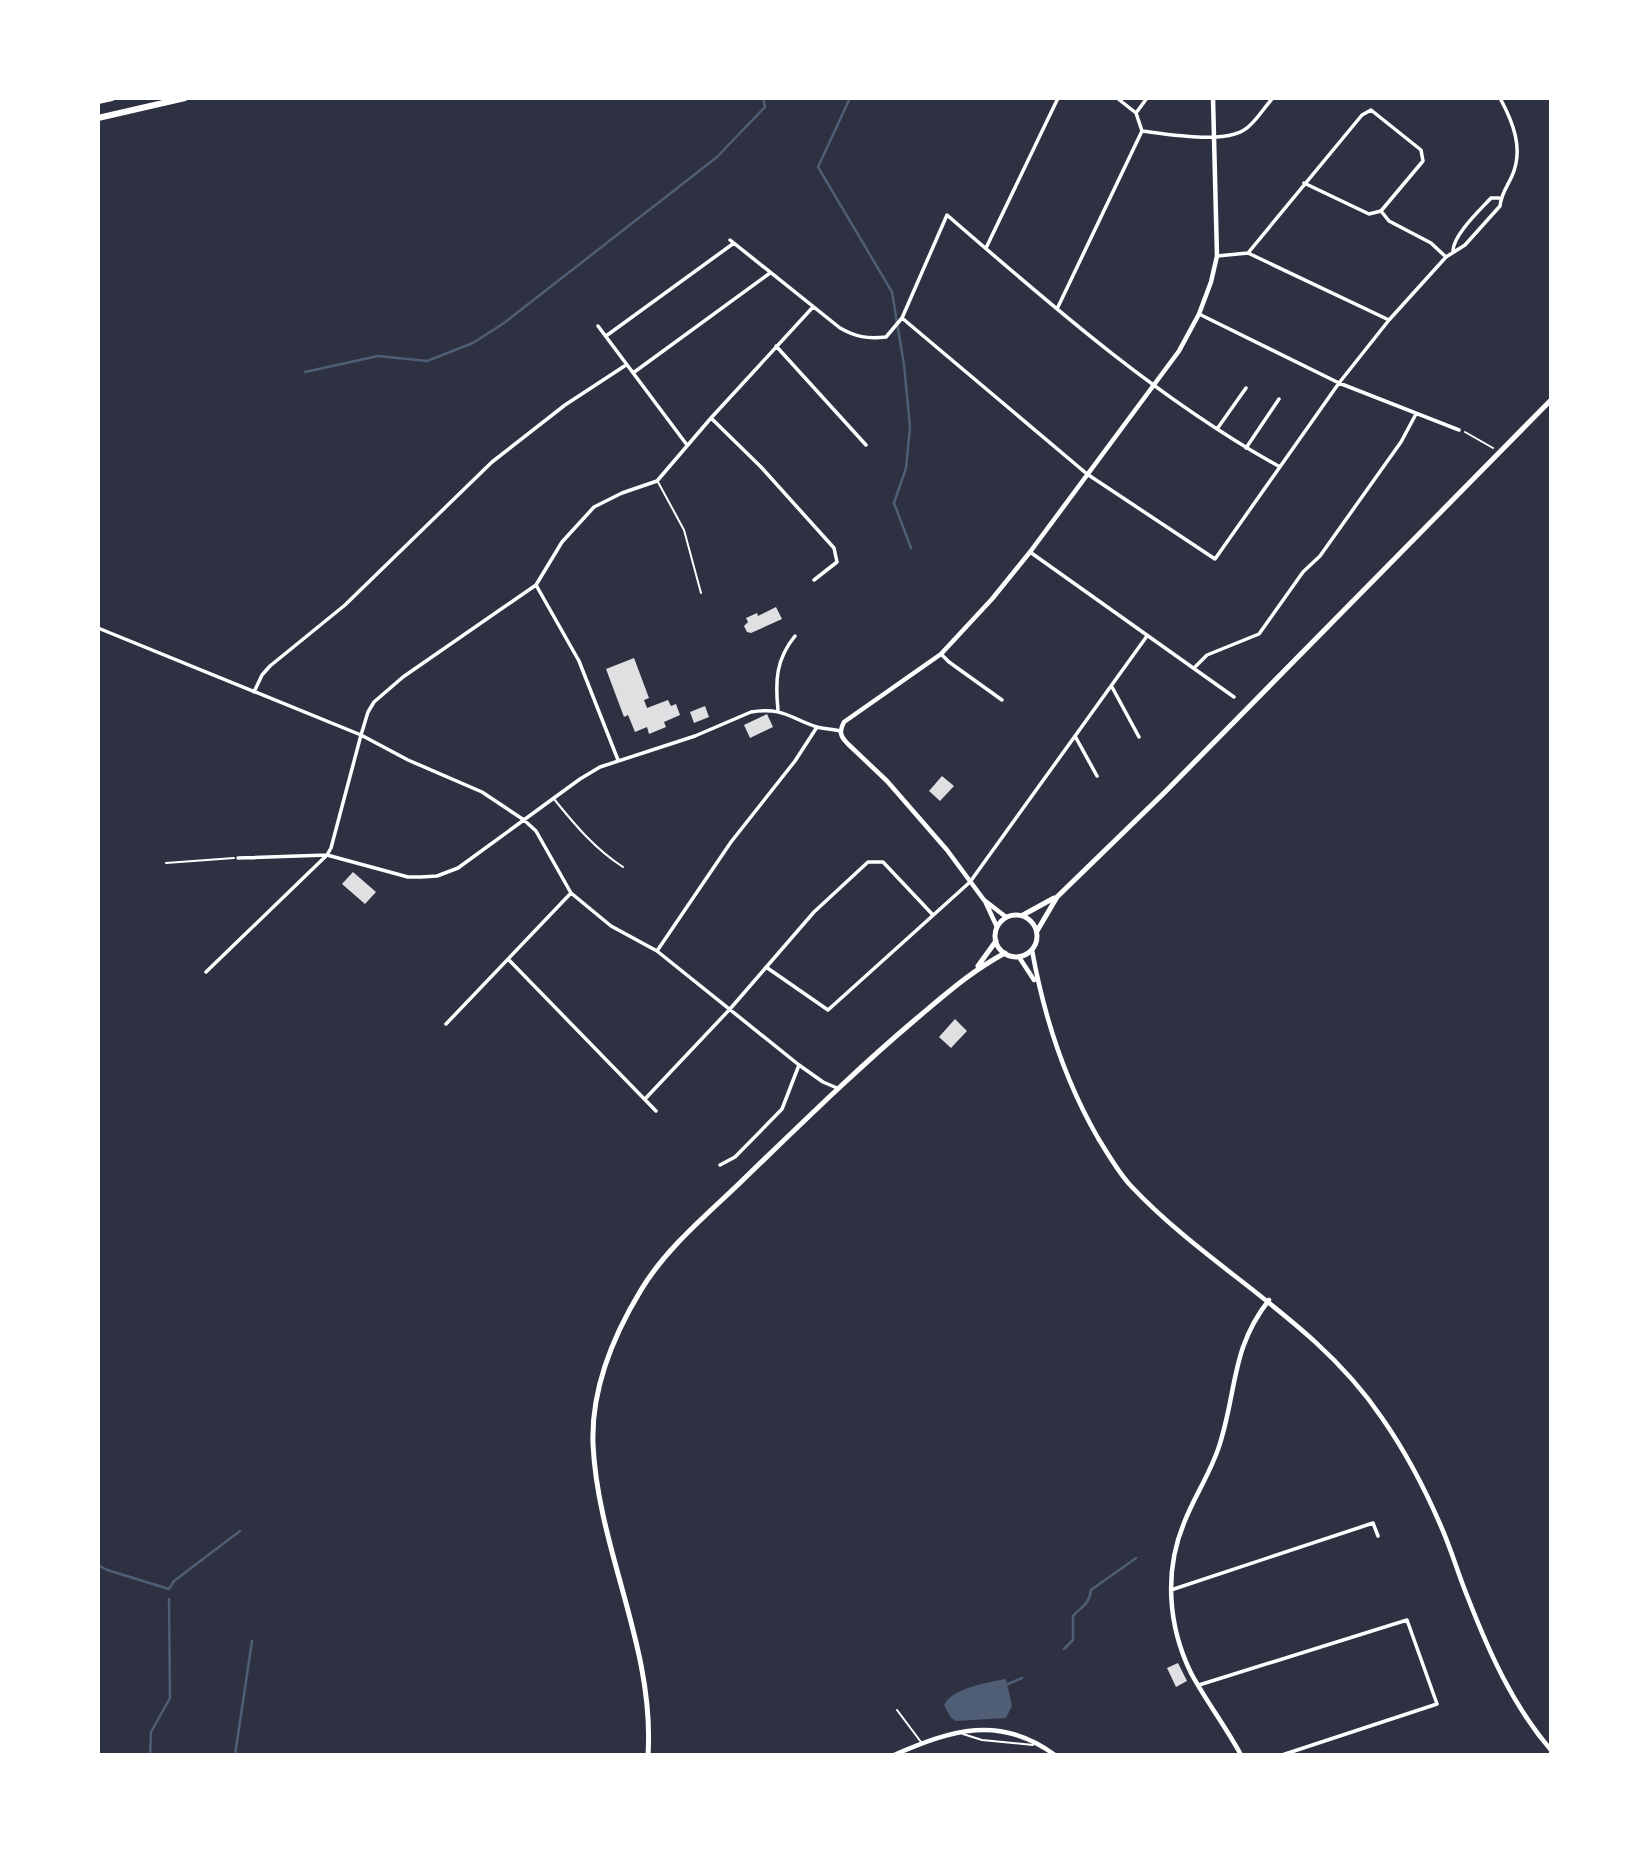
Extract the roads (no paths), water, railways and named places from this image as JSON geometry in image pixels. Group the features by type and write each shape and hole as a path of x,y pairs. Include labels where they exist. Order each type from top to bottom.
{"highway":[{"path":"98,101 112,98"},
{"path":"98,118 185,98"}],"main road":[{"path":"1037,931 1057,897 1165,792 1551,400"},
{"path":"976,969 996,941 997,927 1006,917 1022,915 1057,897"},
{"path":"996,941 1005,953 1019,957 1032,950 1037,941 1037,931 1032,921 1022,915"},
{"path":"648,1755 649,1712 645,1675 608,1538 600,1502 593,1442 595,1410 603,1368 622,1323 642,1287 669,1253 838,1088 976,969 1005,953"}],"street":[{"path":"986,248 1058,98"},
{"path":"1057,309 1142,131 1136,113 1117,98"},
{"path":"1136,113 1147,98"},
{"path":"997,927 984,900 930,829 887,781 848,744 840,730 844,722 941,654 992,599 1179,351 1199,314 1217,256 1213,98"},
{"path":"1142,131 1182,136 1231,136 1247,129 1273,98"},
{"path":"902,318 1087,474 1215,559 1339,383 1446,257 1465,245 1500,206 1500,198 1514,172 1518,144 1511,120 1500,98"},
{"path":"1248,253 1304,183 1362,115 1371,110 1421,150 1423,161 1381,211 1369,214 1304,183"},
{"path":"1453,251 1455,241 1491,198 1500,198"},
{"path":"1381,211 1389,221 1431,243 1446,257"},
{"path":"606,336 732,242 840,328 867,339 886,337 902,318 947,215 1153,387 1217,430 1280,467"},
{"path":"1217,256 1248,253 1390,320"},
{"path":"633,373 770,273"},
{"path":"206,972 327,855 368,712 385,690 536,585 550,566 562,542 594,507 657,481 813,307"},
{"path":"1199,314 1339,383 1460,430"},
{"path":"598,326 687,445"},
{"path":"776,346 866,444"},
{"path":"254,692 270,666 345,605 492,462 565,405 626,365"},
{"path":"1217,430 1246,388"},
{"path":"1246,448 1279,399"},
{"path":"1195,667 1207,655 1259,634 1303,572 1320,556 1401,442 1416,414"},
{"path":"711,418 760,466 834,548 837,562 814,580"},
{"path":"1030,552 1234,697"},
{"path":"536,585 579,661 618,760"},
{"path":"98,628 361,735 408,760 482,792 536,831 571,893 611,926 657,951 799,1065 823,1082 838,1088"},
{"path":"778,710 777,671 780,657 795,636"},
{"path":"766,967 828,1010 971,882 1147,636"},
{"path":"941,654 1002,700"},
{"path":"1111,686 1139,737"},
{"path":"238,858 327,855 408,877 437,876 458,868 589,773 618,760 695,736 751,712 778,710 817,727 840,730"},
{"path":"657,951 731,842 795,761 817,727"},
{"path":"1075,736 1097,776"},
{"path":"645,1099 730,1009 814,912 868,862 883,862 933,915"},
{"path":"446,1024 571,893"},
{"path":"984,900 1006,917"},
{"path":"1032,950 1037,984 1068,1081 1081,1109 1128,1184 1209,1255 1269,1300 1313,1338 1349,1376 1380,1415 1409,1459 1441,1526 1497,1666 1531,1727 1551,1750"},
{"path":"1019,957 1037,984"},
{"path":"508,959 656,1111"},
{"path":"720,1165 735,1157 782,1109 799,1065"},
{"path":"1241,1755 1191,1673 1173,1620 1170,1579 1183,1523 1208,1476 1220,1446 1240,1352 1257,1316 1269,1300"},
{"path":"1171,1590 1373,1523 1378,1536"},
{"path":"1199,1685 1407,1620 1437,1704 1282,1755"},
{"path":"894,1755 922,1743 959,1733 985,1730 1007,1731 1023,1736 1055,1755"}],"lane":[{"path":"657,481 684,530 701,593"},
{"path":"553,799 586,838 604,855 623,867"},
{"path":"897,1710 922,1743"},
{"path":"959,1733 982,1740 1041,1745"}],"water":[{"path":"1006,1679 1012,1706 1006,1718 956,1721 951,1718 944,1705 955,1694"}],"waterway":[{"path":"305,372 378,356 427,361 473,343 504,323 717,157 765,107 763,98"},
{"path":"850,98 818,167 892,292 904,365 910,427 906,468 894,503 911,548"},
{"path":"98,1565 169,1589 174,1581 240,1531"},
{"path":"1064,1649 1073,1640 1073,1616 1087,1602 1091,1590 1136,1558"},
{"path":"150,1755 151,1732 170,1698 169,1599"},
{"path":"235,1755 252,1641"},
{"path":"1008,1684 1022,1678"}]}
